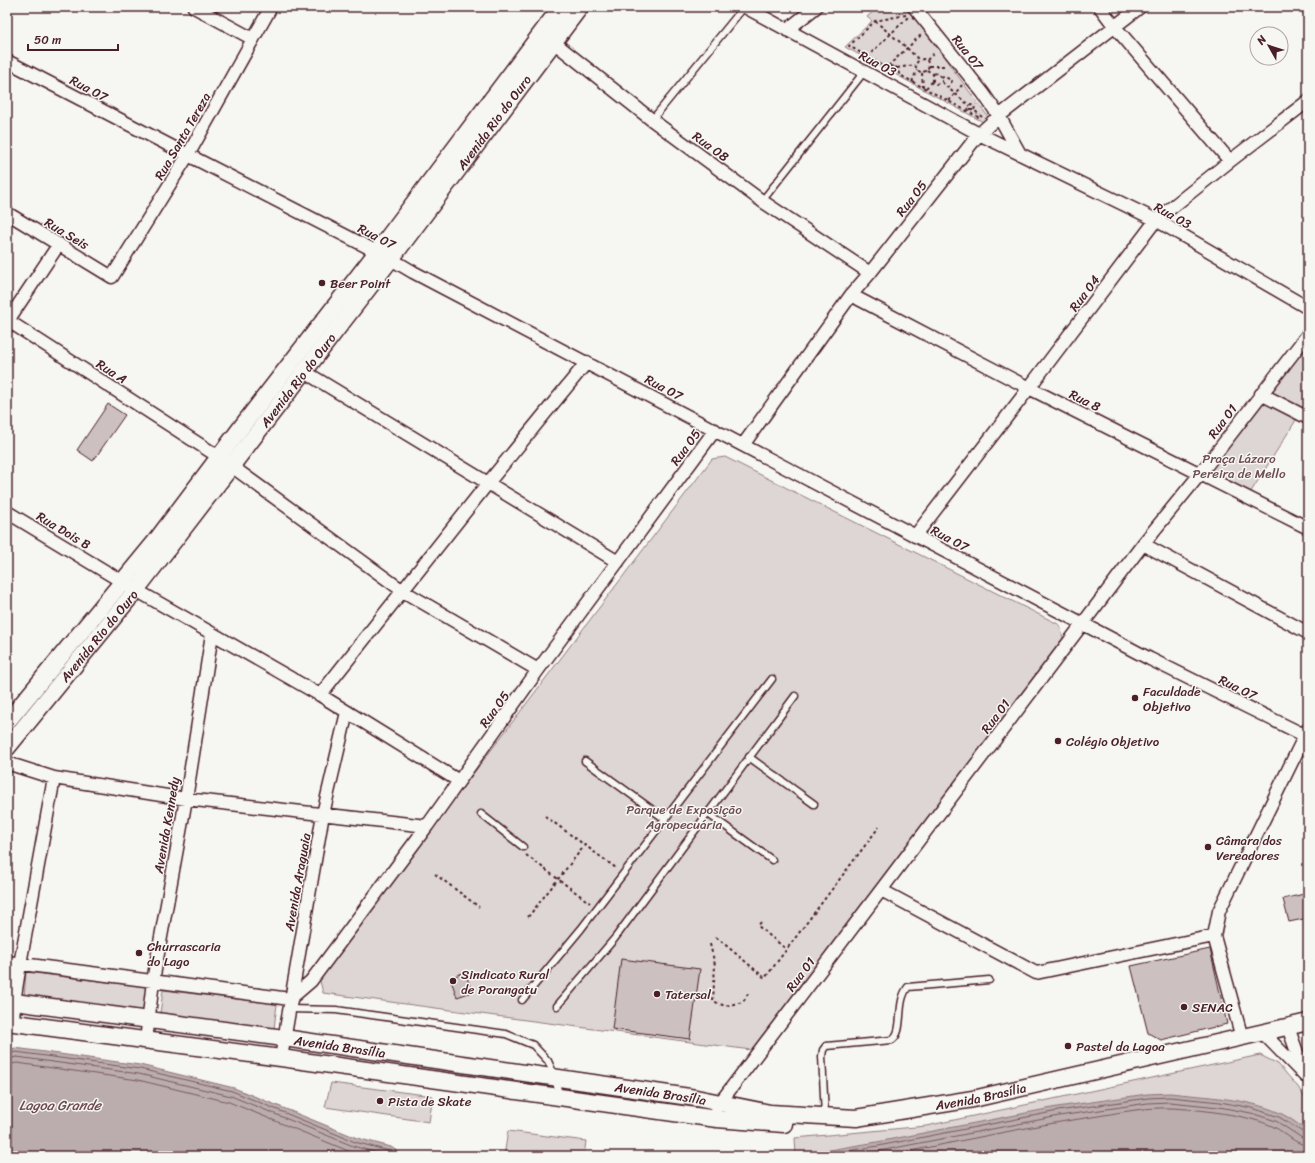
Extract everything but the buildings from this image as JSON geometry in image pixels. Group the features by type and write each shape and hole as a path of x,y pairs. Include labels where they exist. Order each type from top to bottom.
{"main road":[{"name":"Avenida Rio do Ouro","path":"547,37 561,7"},
{"name":"Avenida Rio do Ouro","path":"7,748 136,590 225,462 405,228 547,37 580,7"},
{"name":"Avenida Rio do Ouro","path":"7,722 155,542 305,372 317,343"},
{"path":"69,647 81,657"},
{"name":"Avenida Brasília","path":"11,1002 284,1038 696,1098 770,1112 825,1119"},
{"name":"Avenida Brasília","path":"10,1022 281,1058 713,1119 784,1124 825,1119 856,1118 972,1099 1308,1022"},
{"path":"469,1084 473,1066"},
{"path":"609,1104 613,1086"},
{"path":"687,1115 696,1098"}],"street":[{"path":"194,7 253,40"},
{"name":"Rua Santa Tereza","path":"112,277 188,155 271,7"},
{"name":"Rua 03","path":"745,7 979,134 1156,220 1308,308"},
{"path":"787,30 816,7"},
{"name":"Rua 07","path":"914,7 983,93 999,116"},
{"path":"1100,7 1115,27 1230,161"},
{"name":"Rua 05","path":"743,445 851,295 979,134 999,116 1140,7"},
{"name":"Rua 08","path":"547,37 652,120 762,201 870,273"},
{"name":"Rua 07","path":"7,61 384,255 1150,659 1307,734"},
{"name":"Rua 04","path":"915,536 1156,220 1308,101"},
{"path":"999,116 1020,154"},
{"name":"Rua Seis","path":"7,213 112,277"},
{"path":"7,321 59,244"},
{"name":"Rua 8","path":"851,295 1029,388 1308,528"},
{"name":"Rua A","path":"7,321 225,462 403,591 538,670"},
{"name":"Rua 01","path":"713,1119 720,1102 1082,623 1308,334"},
{"path":"320,695 488,483 587,362"},
{"path":"305,372 618,562"},
{"path":"1261,394 1308,418"},
{"name":"Rua 05","path":"290,1004 311,981 427,826 538,670 715,430"},
{"name":"Rua Dois B","path":"7,512 122,582 320,695 459,781"},
{"path":"1143,544 1308,633"},
{"name":"Avenida Kennedy","path":"146,1041 153,981 186,799 212,634"},
{"name":"Avenida Araguaia","path":"281,1058 323,814 347,712"},
{"path":"1242,1038 1214,936 1219,911 1307,734"},
{"path":"7,763 54,778 186,799 427,826"},
{"path":"10,1022 11,1002 20,964 54,778"},
{"path":"881,890 1036,973 1214,936"},
{"path":"7,962 153,981 290,1004"},
{"path":"1288,1027 1307,1079"},
{"path":"1263,1033 1307,1079"}],"lane":[{"path":"652,120 745,7"},
{"path":"762,201 864,72"},
{"path":"522,1000 597,908 772,679"},
{"path":"557,1006 615,938 795,696"},
{"path":"749,757 814,804"},
{"path":"585,761 665,819"},
{"path":"707,813 772,860"},
{"path":"481,814 522,849"},
{"path":"825,1119 822,1050 826,1046 892,1040 896,1037 898,1032 900,1003 903,993 908,987 989,980"},
{"path":"290,1004 506,1034 533,1045 548,1060 555,1077 559,1097"}],"path":[{"path":"867,57 911,14 875,21 849,46 867,57 887,67 895,66 896,68 915,65 919,60 927,60"},
{"path":"875,21 919,60"},
{"path":"887,67 924,33"},
{"path":"927,60 937,50"},
{"path":"922,73 928,70 929,66 927,60"},
{"path":"915,65 917,70 922,73"},
{"path":"929,66 948,66"},
{"path":"896,68 900,75 912,82 984,120 985,119"},
{"path":"912,82 917,70"},
{"path":"928,70 933,74 937,73 941,77 942,82 970,106 974,106 976,103 979,108"},
{"path":"922,73 924,88"},
{"path":"933,74 933,81"},
{"path":"941,77 944,76 952,81"},
{"path":"948,88 956,77"},
{"path":"924,88 933,81"},
{"path":"933,81 936,84 942,82"},
{"path":"948,101 962,84"},
{"path":"969,111 968,108 970,106"},
{"path":"974,106 974,110"},
{"path":"969,111 974,110"},
{"path":"974,110 985,119"},
{"path":"982,112 986,117 985,119"},
{"path":"545,816 585,844 623,874"},
{"path":"716,936 765,978 879,827"},
{"path":"528,917 585,844"},
{"path":"522,849 557,879 597,908"},
{"path":"436,874 479,907"},
{"path":"761,922 758,926 787,949"},
{"path":"710,944 714,966 713,1001 725,1006 743,1002 749,992"}],"green space":[{"path":"878,7 907,7 989,118 985,123 845,47 872,21 867,17"},
{"name":"Praça Lázaro Pereira de Mello","path":"1308,340 1308,401 1247,498 1200,474"},
{"name":"Parque de Exposição Agropecuária","path":"725,457 1060,625 1063,638 751,1050 323,993 319,977 712,459"},
{"path":"26,972 148,987 144,1014 24,998"},
{"path":"163,990 277,1004 274,1029 160,1014"},
{"path":"1260,1055 1278,1064 1298,1087 1308,1103 1308,1137 863,1156 796,1156 795,1138 926,1126"},
{"name":"Pista de Skate","path":"331,1083 433,1096 429,1122 325,1107"},
{"path":"508,1131 586,1141 584,1156 504,1156"}],"water":[{"name":"Lagoa Grande","path":"15,1048 140,1065 234,1088 357,1138 391,1147 404,1156 7,1156 7,1051"},
{"path":"1170,1093 1240,1101 1280,1113 1308,1131 1308,1156 805,1156 817,1152 877,1142 1057,1107 1147,1094"}],"place":[{"name":"Beer Point","path":"322,283"},
{"name":"Faculdade Objetivo","path":"1135,698"},
{"name":"Colégio Objetivo","path":"1058,741"},
{"name":"Câmara dos Vereadores","path":"1208,847"},
{"name":"Churrascaria do Lago","path":"139,953"},
{"name":"Sindicato Rural de Porangatu","path":"453,981"},
{"name":"Tatersal","path":"657,994"},
{"name":"SENAC","path":"1184,1007"},
{"name":"Pastel da Lagoa","path":"1068,1046"},
{"name":"Pista de Skate","path":"380,1101"}]}
